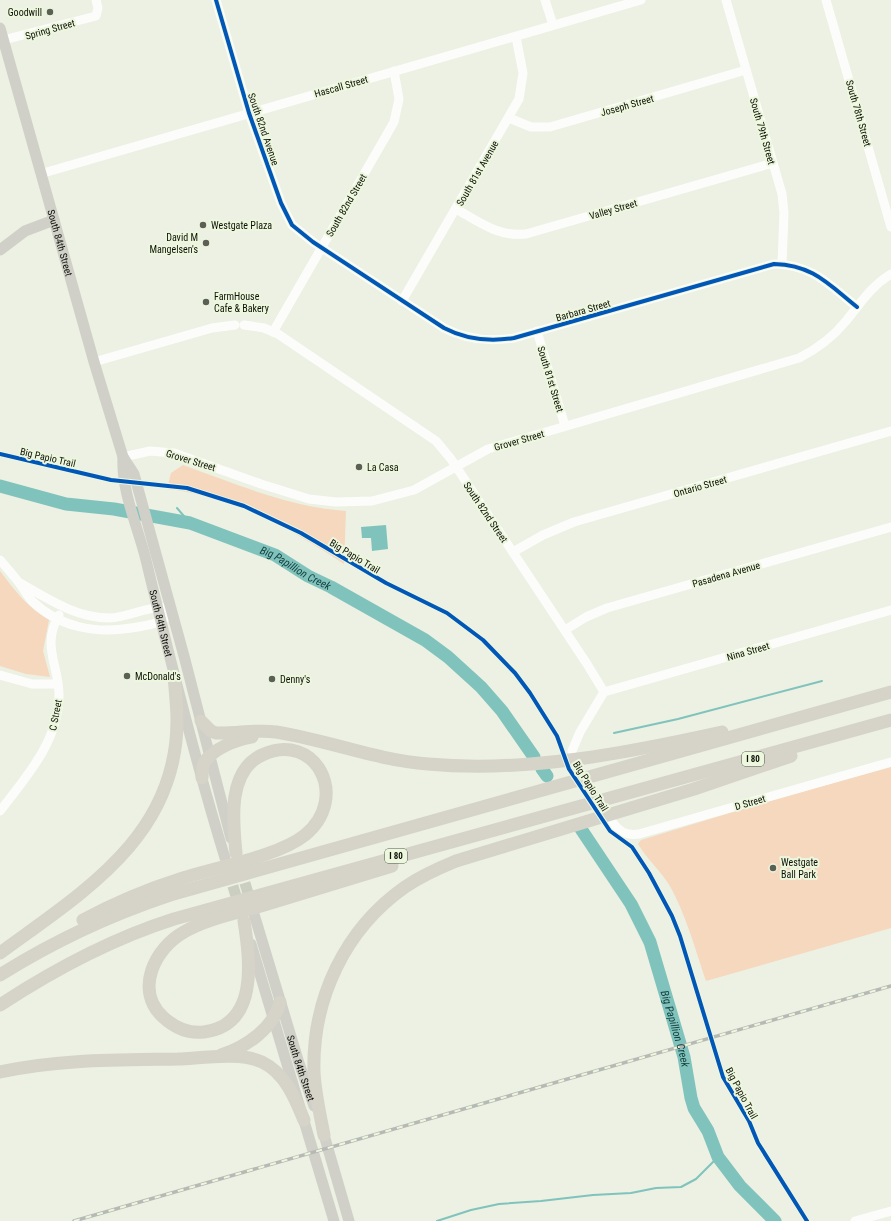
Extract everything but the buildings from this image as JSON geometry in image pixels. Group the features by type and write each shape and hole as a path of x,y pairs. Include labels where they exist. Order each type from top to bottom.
{"highway":[{"path":"0,953 98,878 128,850 145,826 164,788 174,753 178,718 174,676"},
{"name":"I 80","path":"3,973 66,937 198,880 273,865 891,692"},
{"path":"201,722 211,731 216,732 263,731 292,735 419,763 484,767 536,764 656,746 854,703"},
{"path":"324,1135 314,1074 316,1034 325,993 337,965 351,941 378,909 392,897 421,877 456,861 523,839 694,789 891,721"},
{"name":"I 80","path":"0,1005 50,973 91,951 146,928 209,915 513,825 891,721"},
{"path":"202,778 204,764 210,756 225,746 244,739 262,736 292,735"},
{"path":"198,880 295,841 305,834 319,819 327,798 324,777 312,760 294,751 275,750 252,762 241,777 236,794 232,856"},
{"path":"209,915 169,943 156,958 150,974 150,993 156,1009 170,1023 180,1029 190,1032 210,1031 220,1027 232,1017 242,1004 246,994 249,971 247,918"},
{"path":"199,1058 222,1054 241,1046 274,1019 280,1002"},
{"path":"0,1072 42,1065 75,1062 240,1058 263,1063 276,1072 286,1084 304,1120"}],"main road":[{"name":"South 84th Street","path":"0,28 1,42 54,220 94,362 123,457 134,474 157,555 210,756 232,856"},
{"path":"0,250 25,231 54,220"},
{"name":"South 84th Street","path":"123,457 122,472 144,552 174,676 202,778 232,856"},
{"name":"South 84th Street","path":"247,918 280,1002 324,1135 349,1221"},
{"name":"South 84th Street","path":"247,918 274,1019 334,1221"}],"street":[{"name":"Spring Street","path":"1,42 96,16 98,8 96,0"},
{"name":"South 82nd Avenue","path":"216,0 249,113 286,216 298,230 322,247"},
{"path":"544,0 553,25"},
{"name":"Hascall Street","path":"40,174 641,0"},
{"name":"South 79th Street","path":"726,0 773,163 783,204 782,264"},
{"name":"South 78th Street","path":"826,0 891,227"},
{"name":"South 81st Avenue","path":"402,301 519,99 523,82 523,64 516,36"},
{"name":"Joseph Street","path":"509,118 531,127 550,127 746,70"},
{"name":"South 82nd Street","path":"273,332 394,122 398,99 394,71"},
{"name":"Valley Street","path":"456,209 499,232 509,234 526,234 773,163"},
{"name":"Barbara Street","path":"322,247 444,328 466,337 484,340 501,340 537,331 767,265 782,264 799,266 816,274 857,306"},
{"name":"Grover Street","path":"123,457 150,451 174,453 290,494 309,499 336,502 372,500 402,494 425,485 488,448 799,358 814,350 828,339 877,284 891,274"},
{"name":"South 82nd Street","path":"94,362 212,328 239,325 264,328 273,332 429,435 442,448 565,630 604,692"},
{"name":"South 81st Street","path":"537,331 565,426"},
{"name":"Ontario Street","path":"513,552 543,535 574,522 891,431"},
{"name":"Pasadena Avenue","path":"565,630 586,617 607,608 891,527"},
{"path":"0,560 31,600 57,619 71,625 101,630 120,630 160,622 168,618 172,612 164,608 157,608 122,617 109,618 85,614 64,607 20,584"},
{"name":"C Street","path":"0,811 39,759 46,747 56,717 59,695 50,645 52,631 64,607"},
{"name":"Nina Street","path":"604,692 891,610"},
{"path":"0,675 32,684 58,684"},
{"path":"572,751 580,732 604,692"},
{"name":"D Street","path":"612,821 626,834 639,834 891,762"},
{"path":"855,1221 891,1211"}],"shaded area":[{"path":"183,465 283,500 325,509 346,511 344,564 282,526 237,506 191,493 167,489 171,473"},
{"path":"0,571 16,592 34,610 49,620 43,651 50,677 26,674 0,666"},
{"name":"Westgate Ball Park","path":"891,767 891,928 706,981 689,930 674,893 661,873 638,844 641,840 779,798"}],"water":[{"path":"386,525 388,549 372,551 371,538 362,538 361,527"}],"waterway":[{"name":"Big Papillion Creek","path":"0,486 66,504 114,509 190,523 275,555 308,576 331,587 425,640 448,657 481,687 502,711 534,757"},
{"path":"177,508 190,523"},
{"path":"614,733 678,719 822,681"},
{"name":"Big Papillion Creek","path":"542,769 547,776"},
{"name":"Big Papillion Creek","path":"581,829 631,904 650,942 684,1057 694,1108 708,1131 718,1157 740,1186 775,1221"},
{"path":"437,1221 471,1210 499,1204 631,1193 656,1188 681,1187 696,1179 718,1157"}],"tunnel":[{"path":"577,767 610,819"},
{"path":"240,867 252,906"},
{"path":"228,870 240,909"}],"railway":[{"path":"74,1221 891,986"}],"cycle path":[{"path":"216,0 249,113 281,203 292,225 313,242 444,328 461,335 478,339 496,340 514,338 774,264 788,265 810,272 819,277 857,307"},
{"name":"Big Papio Trail","path":"0,454 111,480 187,488 244,506 301,533 386,583 447,613 483,640 515,673 530,693 557,736 569,769 610,831 632,847 649,873 672,916 680,936 723,1077 749,1121 758,1143 807,1221"}],"place":[{"name":"Goodwill","path":"50,12"},
{"name":"Westgate Plaza","path":"203,225"},
{"name":"David M Mangelsen's","path":"206,243"},
{"name":"FarmHouse Cafe & Bakery","path":"206,302"},
{"name":"La Casa","path":"359,467"},
{"name":"McDonald's","path":"127,676"},
{"name":"Denny's","path":"272,679"},
{"name":"Westgate Ball Park","path":"773,868"}]}
